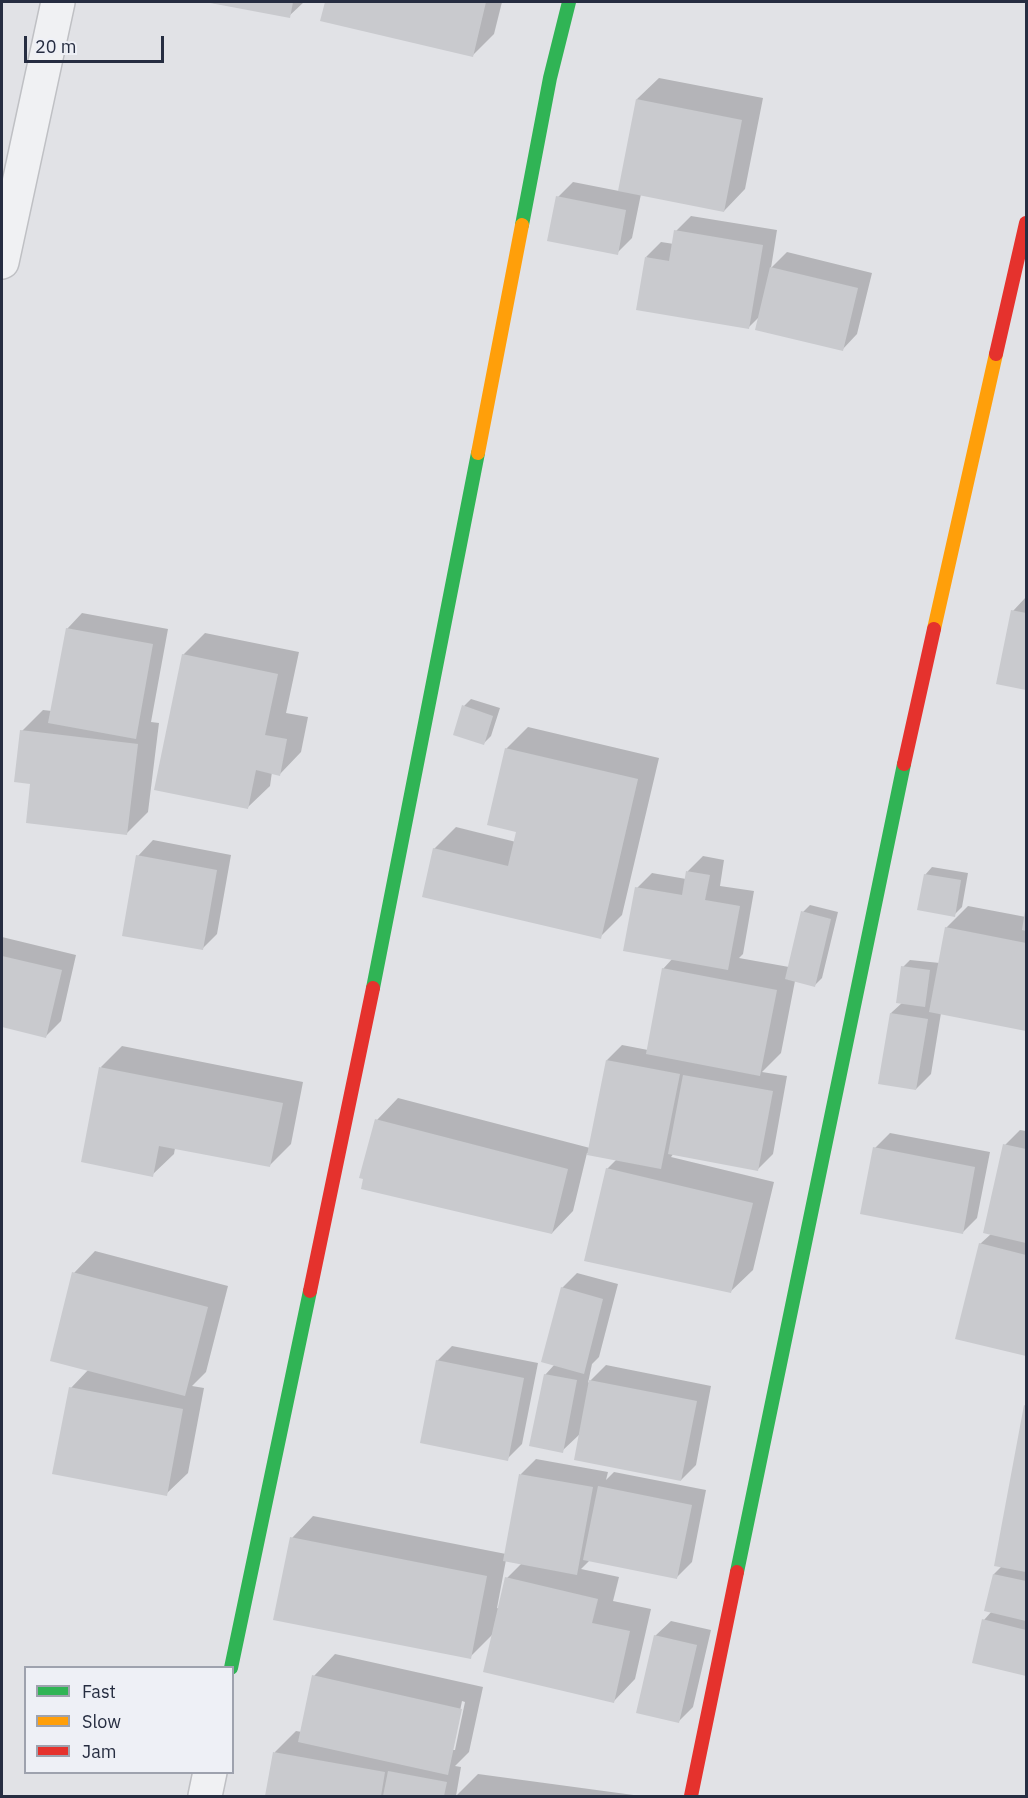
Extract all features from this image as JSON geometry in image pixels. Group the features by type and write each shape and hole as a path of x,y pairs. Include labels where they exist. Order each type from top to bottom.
{"street":[{"path":"2,262 58,2"},
{"path":"231,1666 404,844 550,78 568,2"},
{"path":"691,1797 892,817 1026,223"},
{"path":"204,1797 210,1774"}],"building":[{"path":"205,2 293,2 290,18"},
{"path":"325,2 486,2 473,57 320,21"},
{"path":"636,99 742,120 724,212 618,191"},
{"path":"556,196 626,210 618,255 547,241"},
{"path":"674,230 763,245 749,329 636,310 645,257 669,261"},
{"path":"770,267 858,288 843,351 755,330"},
{"path":"1011,610 1026,613 1026,690 996,684"},
{"path":"66,628 153,644 136,739 48,723"},
{"path":"182,654 278,674 265,735 287,739 280,776 256,770 248,809 154,790"},
{"path":"462,705 493,716 484,745 453,735"},
{"path":"20,730 138,744 127,835 26,823 30,784 14,782"},
{"path":"505,748 638,779 601,939 422,897 433,848 508,866 516,832 487,825"},
{"path":"136,855 217,870 203,950 122,936"},
{"path":"686,871 710,875 705,900 740,906 728,970 623,951 635,887 682,895"},
{"path":"924,874 961,880 955,917 917,910"},
{"path":"801,911 831,919 815,987 785,979"},
{"path":"1026,911 1026,931 1022,930"},
{"path":"945,927 1026,943 1026,1031 929,1012"},
{"path":"2,956 62,970 46,1038 2,1027"},
{"path":"901,966 930,970 925,1007 896,1003"},
{"path":"662,968 777,990 760,1076 646,1054"},
{"path":"890,1013 928,1019 916,1090 878,1084"},
{"path":"606,1060 680,1074 661,1169 587,1155"},
{"path":"99,1067 283,1103 270,1167 159,1146 153,1177 81,1162"},
{"path":"683,1075 773,1091 758,1171 668,1154"},
{"path":"375,1119 568,1169 552,1234 361,1189 363,1179 359,1178"},
{"path":"1003,1144 1026,1149 1026,1243 983,1233"},
{"path":"873,1147 975,1167 963,1234 860,1214"},
{"path":"606,1168 753,1203 731,1293 584,1261"},
{"path":"979,1243 1026,1255 1026,1356 955,1339"},
{"path":"72,1272 208,1307 185,1396 50,1361"},
{"path":"561,1287 603,1299 584,1374 541,1362"},
{"path":"436,1360 524,1378 508,1461 420,1443"},
{"path":"544,1374 577,1380 563,1453 529,1446"},
{"path":"589,1380 697,1401 681,1481 574,1460"},
{"path":"69,1387 183,1409 167,1496 52,1474"},
{"path":"1024,1405 1026,1406 1026,1572 994,1566"},
{"path":"519,1474 593,1487 577,1575 503,1561"},
{"path":"598,1486 692,1505 677,1579 583,1560"},
{"path":"290,1537 487,1576 471,1659 273,1620"},
{"path":"993,1574 1026,1581 1026,1621 984,1611"},
{"path":"505,1577 598,1599 592,1623 630,1631 614,1703 483,1672"},
{"path":"982,1619 1026,1630 1026,1676 972,1663"},
{"path":"654,1635 697,1645 679,1723 636,1713"},
{"path":"312,1675 462,1709 448,1775 298,1742"},
{"path":"273,1752 385,1772 381,1796 265,1796"},
{"path":"388,1771 447,1782 444,1796 383,1796"}],"traffic: fast":[{"path":"522,225 550,78 569,2"},
{"path":"373,988 478,453"},
{"path":"737,1572 904,764"},
{"path":"231,1666 310,1291"}],"traffic: slow":[{"path":"478,453 522,225"},
{"path":"934,629 996,354"}],"traffic: jam":[{"path":"996,354 1026,223"},
{"path":"904,764 934,629"},
{"path":"310,1291 373,988"},
{"path":"691,1796 737,1572"}]}
